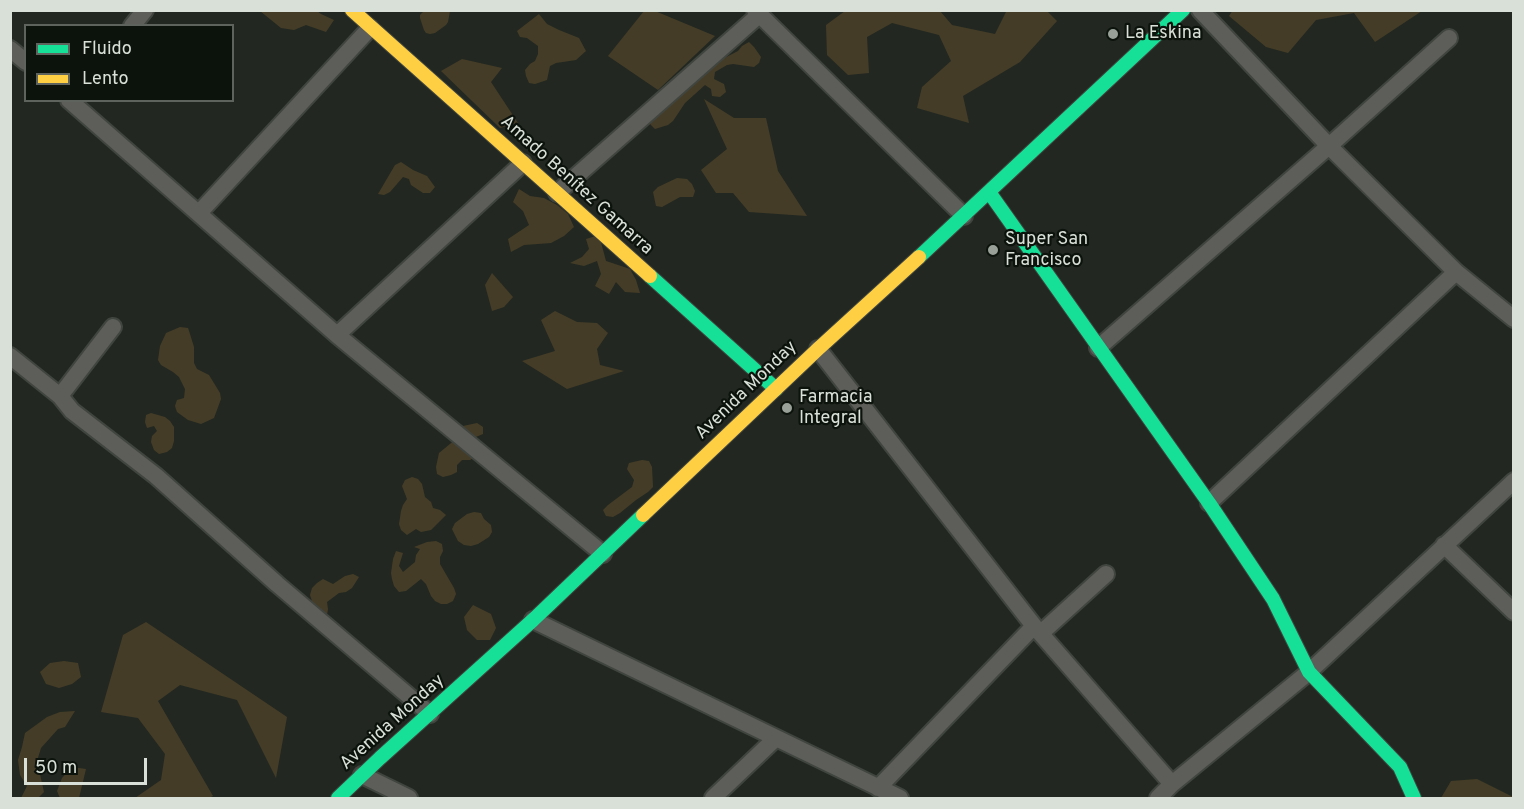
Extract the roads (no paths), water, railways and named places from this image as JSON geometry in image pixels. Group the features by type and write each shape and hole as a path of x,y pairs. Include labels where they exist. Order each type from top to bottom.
{"main road":[{"name":"Amado Benítez Gamarra","path":"352,10 776,389"},
{"name":"Avenida Monday","path":"338,798 533,620 818,349 964,216 1173,14"},
{"path":"989,192 1209,503 1273,599 1310,672 1400,767 1414,798"}],"street":[{"path":"134,24 145,10"},
{"path":"1200,10 1329,146 1456,272 1514,319"},
{"path":"557,193 757,13 964,216"},
{"path":"199,213 370,28"},
{"path":"1098,348 1449,38"},
{"path":"10,49 24,60"},
{"path":"71,102 337,335 603,554"},
{"path":"337,335 523,163"},
{"path":"1209,503 1456,272"},
{"path":"60,396 112,327"},
{"path":"818,349 1037,630 1172,784"},
{"path":"10,356 60,396 72,411 156,476 277,584 430,714"},
{"path":"1158,798 1172,784 1310,672 1514,482"},
{"path":"1444,545 1514,612"},
{"path":"878,788 1037,630 1106,574"},
{"path":"533,620 900,798"},
{"path":"713,798 776,738"},
{"path":"362,775 409,798"}],"place":[{"name":"La Eskina","path":"1113,34"},
{"name":"Super San Francisco","path":"993,250"},
{"name":"Farmacia Integral","path":"787,408"}]}
